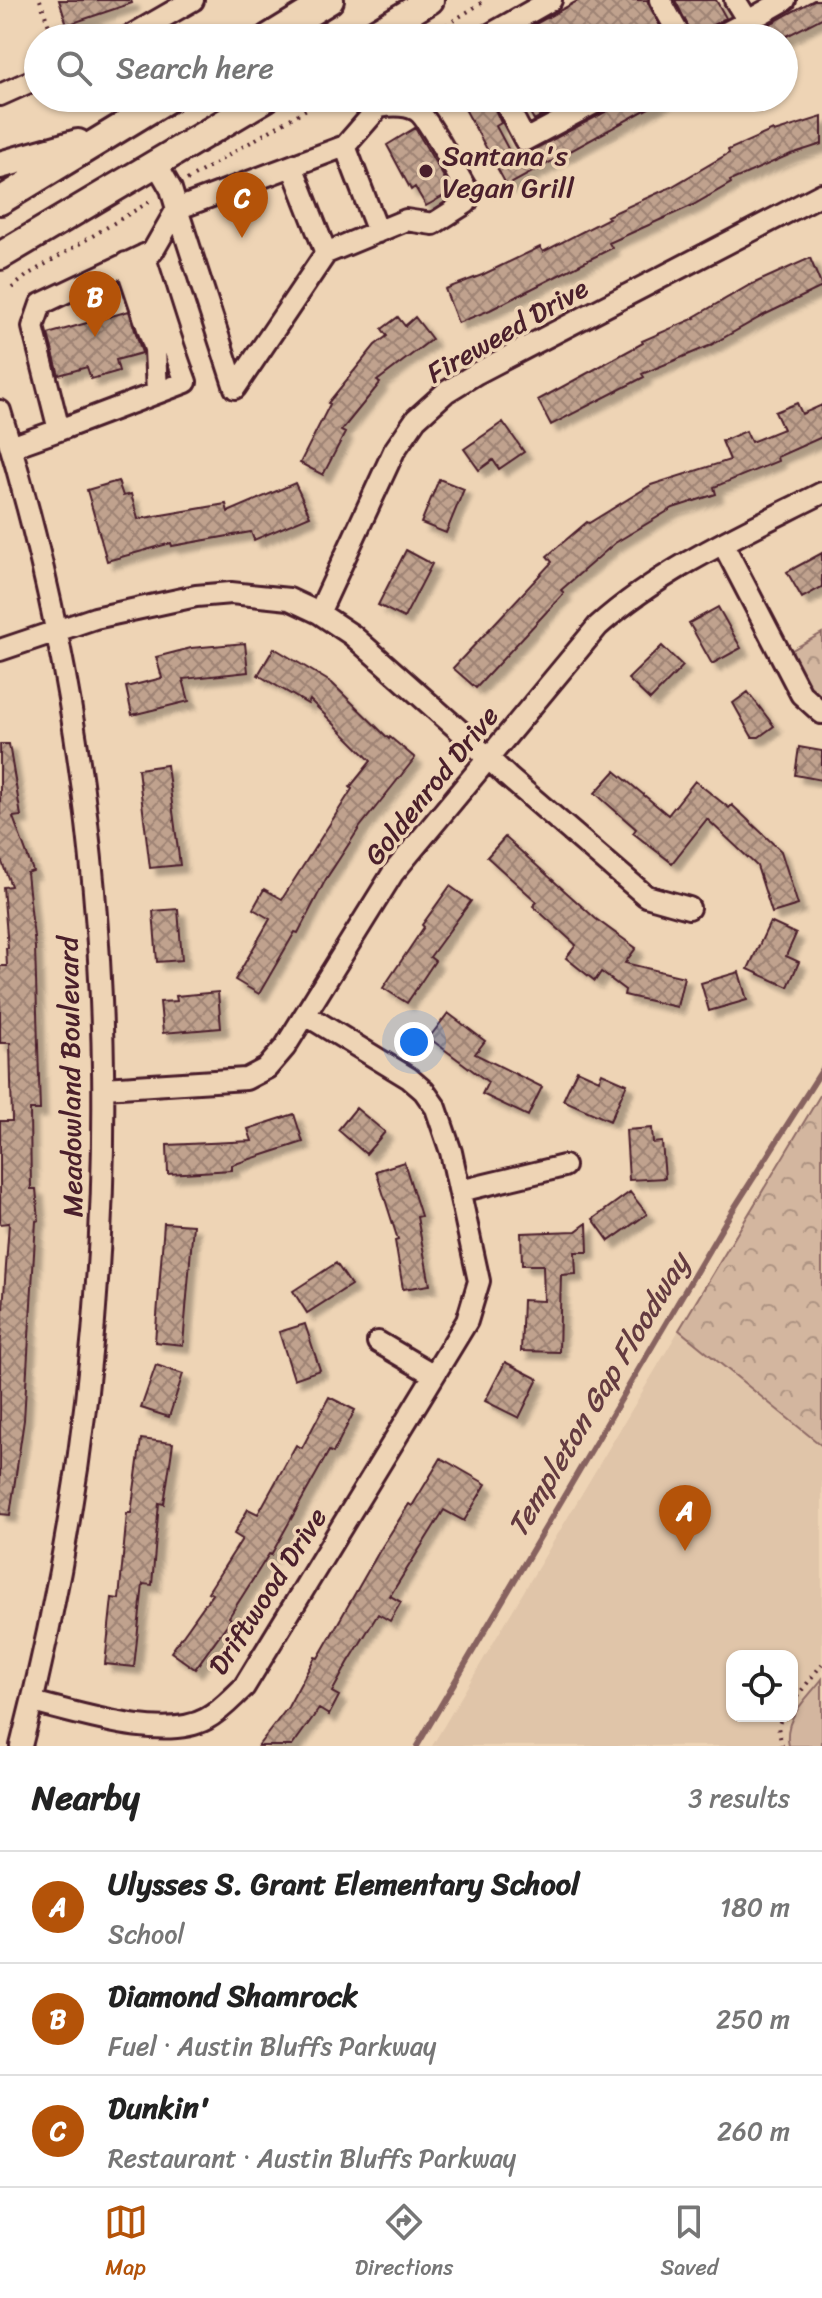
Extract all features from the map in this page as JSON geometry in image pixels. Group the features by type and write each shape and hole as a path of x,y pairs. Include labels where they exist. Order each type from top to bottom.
{"main road":[{"path":"291,24 330,0"},
{"path":"390,24 430,0"},
{"path":"0,201 146,112"},
{"path":"0,256 242,112"},
{"path":"0,165 115,131"}],"street":[{"path":"151,24 193,0"},
{"path":"509,24 551,0"},
{"path":"660,0 673,24"},
{"path":"735,0 748,21"},
{"path":"742,24 785,0"},
{"path":"0,95 24,84"},
{"path":"59,430 33,327 41,304 153,251 177,209 345,146 370,112"},
{"path":"156,163 171,189 235,388 326,253 406,220 433,224 462,208 469,197 423,114 418,112"},
{"path":"510,112 525,140 578,112"},
{"path":"345,146 378,232"},
{"path":"292,166 326,253"},
{"name":"Fireweed Drive","path":"319,613 394,451 416,419 446,392 822,194"},
{"path":"11,447 186,382 169,339 161,306 135,259"},
{"path":"135,259 155,349 157,393"},
{"name":"Meadowland Boulevard","path":"0,411 35,538 76,748 90,854 104,1088 97,1287 87,1400 61,1568 21,1746"},
{"name":"Goldenrod Drive","path":"104,1088 246,1079 267,1068 306,1015 393,873 598,626 629,599 723,544 822,493"},
{"path":"723,544 801,694 822,713"},
{"path":"0,650 95,618 196,596 231,593 289,599 319,613 352,635 646,896 689,908"},
{"name":"Driftwood Drive","path":"32,1702 149,1728 179,1728 205,1720 224,1706 244,1687 467,1321 479,1281 445,1129 436,1108 424,1091 393,1066 306,1015"},
{"path":"460,1191 564,1166"},
{"path":"378,1342 434,1375"}],"path":[{"path":"40,0 48,24"},
{"path":"448,24 486,0"},
{"path":"187,180 301,112"},
{"path":"12,288 29,274 156,198"},
{"path":"798,1695 822,1664"},
{"path":"780,1722 782,1746"}],"shaded area":[{"path":"679,1330 822,1446 822,1746 432,1746"}],"green space":[{"path":"822,633 822,703 807,690 787,653"},
{"path":"822,1092 822,1446 679,1330"},
{"path":"822,1679 822,1746 789,1746 789,1727 791,1722 798,1722 798,1709"}],"building":[{"path":"59,0 131,0 132,3 67,24"},
{"path":"579,0 647,0 659,24 535,24"},
{"path":"675,0 716,0 726,18 715,24 687,24"},
{"path":"814,0 822,0 822,18 798,30 798,24 770,24"},
{"path":"467,112 496,112 501,123 496,126 514,160 605,112 642,112 507,186"},
{"path":"530,112 549,112 534,120"},
{"path":"822,117 822,144 730,181 693,205 609,243 612,248 458,323 445,289 540,247 543,252 609,218 607,216 671,187 729,153 728,150 773,130"},
{"path":"415,128 452,191 426,206 415,187 411,190 387,145"},
{"path":"810,258 822,287 709,346 642,374 644,377 551,425 538,400 642,341 695,318 748,286"},
{"path":"129,311 142,353 116,360 119,371 91,379 87,367 59,375 48,334"},
{"path":"398,317 405,326 415,317 432,339 377,381 380,383 341,431 345,433 323,475 300,463 328,403 375,345 387,336 382,329"},
{"path":"797,403 802,414 822,405 822,437 777,457 778,461 714,487 716,494 673,508 615,543 561,590 564,593 476,688 453,668 552,562 547,556 587,522 651,485 730,460 722,441 746,431 751,442 783,429 775,412"},
{"path":"503,422 524,452 499,469 493,460 479,470 464,449"},
{"path":"439,479 464,489 446,533 421,523"},
{"path":"118,481 123,496 131,494 138,519 226,504 228,512 295,483 310,516 254,540 251,532 172,546 171,543 107,561 87,490"},
{"path":"406,550 432,564 404,618 378,605"},
{"path":"822,553 822,587 802,598 787,572"},
{"path":"718,607 741,648 712,664 689,623"},
{"path":"245,643 248,672 183,679 189,701 132,715 126,687 162,678 156,657 191,648"},
{"path":"662,646 683,666 650,700 628,679"},
{"path":"274,648 332,683 389,739 415,758 360,827 259,994 235,980 270,919 253,909 264,889 282,899 352,789 350,787 371,761 310,700 308,704 258,675"},
{"path":"748,692 774,726 759,737 752,737 733,703"},
{"path":"0,744 9,744 21,816 13,817 33,871 27,873 35,947 40,1110 30,1110 31,1189 36,1189 39,1220 36,1221 24,1420 10,1515 0,1514 0,1352 9,1223 0,1224 0,1121 12,1121 10,1043 0,1043 0,966 7,966 8,948 3,887 11,886 0,857"},
{"path":"799,747 822,751 822,780 795,775"},
{"path":"167,765 180,865 150,868 138,769"},
{"path":"615,771 668,815 695,781 729,808 732,805 781,851 798,905 772,913 757,866 707,819 672,863 633,833 636,829 595,793"},
{"path":"505,837 596,919 636,948 625,963 684,977 677,1007 624,995 625,990 601,972 595,981 566,958 576,945 533,906 537,902 487,857"},
{"path":"450,886 471,901 430,957 435,961 407,1003 383,988"},
{"path":"178,909 182,960 157,962 153,911"},
{"path":"770,922 796,934 786,956 799,962 788,987 748,969"},
{"path":"739,972 747,1000 709,1011 701,983"},
{"path":"218,992 221,1028 163,1033 160,1002 177,1001 176,996"},
{"path":"448,1013 485,1041 475,1054 542,1087 528,1116 482,1094 488,1082 429,1038"},
{"path":"577,1070 599,1080 602,1073 627,1084 610,1121 563,1100"},
{"path":"356,1108 385,1132 366,1154 338,1130"},
{"path":"294,1114 303,1142 232,1165 232,1170 168,1174 167,1145 252,1141 248,1129"},
{"path":"652,1128 653,1143 662,1142 665,1178 629,1180 626,1130"},
{"path":"404,1162 421,1216 417,1217 430,1285 403,1289 395,1241 398,1240 376,1171"},
{"path":"630,1192 647,1214 609,1241 593,1219"},
{"path":"164,1223 193,1225 183,1345 155,1342"},
{"path":"587,1223 588,1252 575,1252 576,1274 561,1275 559,1352 521,1351 523,1300 544,1301 543,1265 522,1265 521,1233 576,1231"},
{"path":"336,1263 351,1285 307,1313 293,1291"},
{"path":"305,1324 320,1370 294,1379 279,1332"},
{"path":"505,1362 538,1379 519,1418 485,1401"},
{"path":"156,1365 183,1374 169,1417 141,1408"},
{"path":"329,1397 355,1410 333,1453 329,1451 271,1555 195,1669 171,1652 212,1594 208,1592 242,1539 234,1534 248,1509 258,1514 296,1445 302,1448"},
{"path":"141,1439 173,1443 164,1504 159,1503 152,1585 143,1584 134,1667 105,1664 112,1598 119,1599 127,1513 131,1513"},
{"path":"441,1458 486,1484 464,1521 444,1510 390,1596 401,1602 390,1621 378,1614 348,1663 332,1692 339,1696 329,1715 319,1709 292,1746 258,1746 288,1707 380,1550"}],"waterway":[{"name":"Templeton Gap Floodway","path":"417,1746 726,1221 822,1070"}],"place":[{"name":"Santana's Vegan Grill","path":"426,171"},
{"name":"Dunkin'","path":"242,238"},
{"name":"Diamond Shamrock","path":"95,337"},
{"name":"Ulysses S. Grant Elementary School","path":"685,1551"}]}
